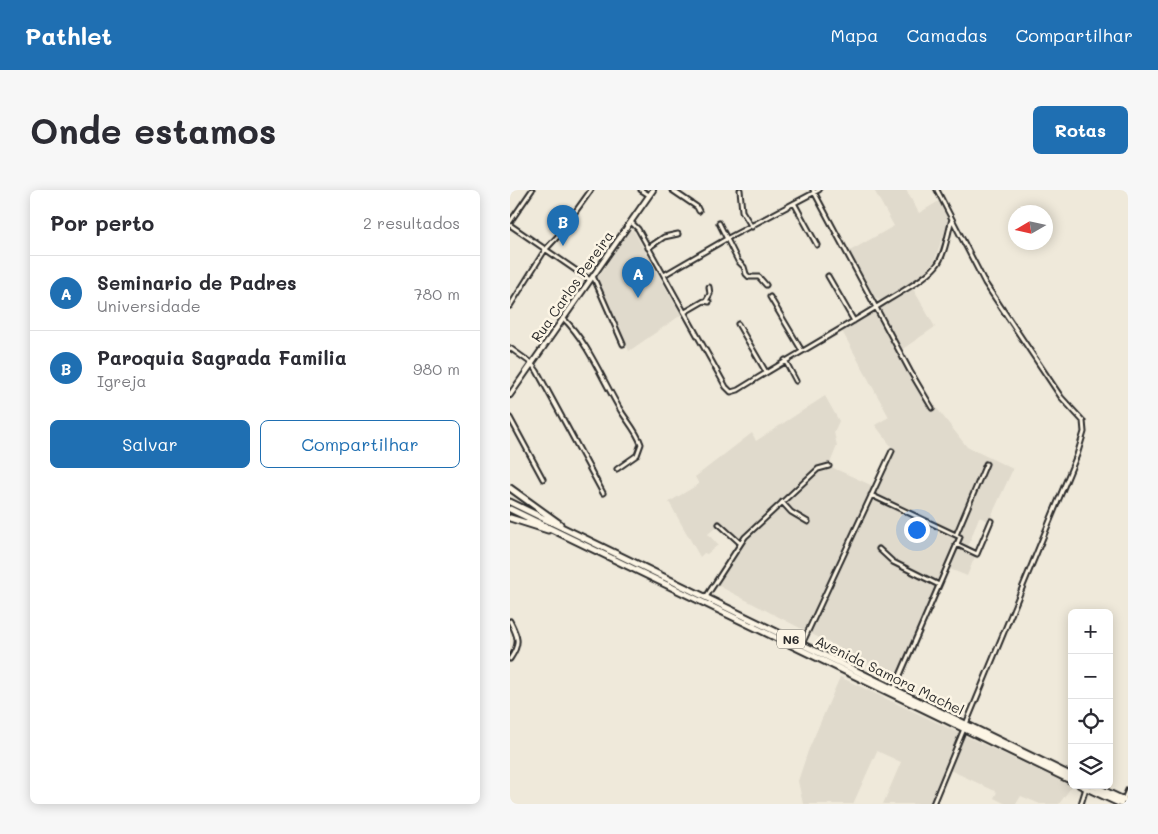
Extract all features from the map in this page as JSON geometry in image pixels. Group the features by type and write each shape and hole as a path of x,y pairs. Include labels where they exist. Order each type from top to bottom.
{"highway":[{"path":"510,488 564,528"},
{"name":"Avenida Samora Machel","path":"510,502 844,664 964,727 1068,774"},
{"name":"Avenida Samora Machel","path":"510,508 1068,779"},
{"path":"510,518 556,531"},
{"path":"1088,789 1124,802"},
{"path":"1100,789 1124,802"}],"main road":[{"name":"Rua Carlos Pereira","path":"510,395 653,190"}],"street":[{"path":"532,190 510,223 545,250 591,278 623,344"},
{"path":"510,306 545,250 558,236 591,190"},
{"path":"641,190 649,195"},
{"path":"672,190 697,207 699,211"},
{"path":"740,190 742,210 752,226"},
{"path":"664,275 728,238 819,190"},
{"path":"933,804 1077,455 1084,427 1082,419 1061,397 985,283 937,190"},
{"path":"814,191 932,408"},
{"path":"794,204 817,245"},
{"path":"630,222 638,229 728,390 731,392 738,390 785,360 854,321 908,287 936,265 941,257 952,218"},
{"path":"719,223 746,274 759,277 766,285"},
{"path":"648,248 664,237 678,234"},
{"path":"828,276 854,321"},
{"path":"685,312 708,301 709,287"},
{"path":"770,298 802,351"},
{"path":"564,318 576,332 641,444 637,454 616,470"},
{"path":"738,324 766,372"},
{"path":"510,348 531,363 538,371 603,493"},
{"path":"785,360 796,381"},
{"path":"510,418 543,479"},
{"path":"802,644 892,451"},
{"path":"956,535 986,464"},
{"path":"706,598 744,537 818,468 829,466"},
{"path":"871,495 960,537 893,690"},
{"path":"782,502 791,512 808,522"},
{"path":"956,544 977,554 991,521"},
{"path":"719,524 740,543"},
{"path":"879,549 892,562 938,585"},
{"path":"510,621 518,643 510,659"},
{"path":"1081,804 1083,789"},
{"path":"1124,802 1128,790"}],"shaded area":[{"path":"874,190 906,190 919,213 939,201 949,219 934,262 921,275 881,300 876,299 848,252 894,226"},
{"path":"633,230 681,315 629,351 596,280 629,231"},
{"path":"912,287 935,327 901,350 928,397 967,447 1013,469 989,521 979,517 967,549 976,554 967,576 945,567 897,678 717,585 741,544 721,523 708,534 718,545 700,557 669,502 699,484 695,477 752,433 756,441 825,396 839,421 834,432 837,446 829,466 873,486 891,446 875,425 889,417 842,331"},
{"path":"840,677 1068,784 1068,789 1070,789 1059,804 1040,804 1021,796 1016,804 1006,804 994,798 997,792 948,769 933,804 883,804 901,762 877,751 853,804 803,804 798,781 808,751"}],"place":[{"name":"Paroquia Sagrada Familia","path":"563,246"},
{"name":"Seminario de Padres","path":"638,298"}]}
